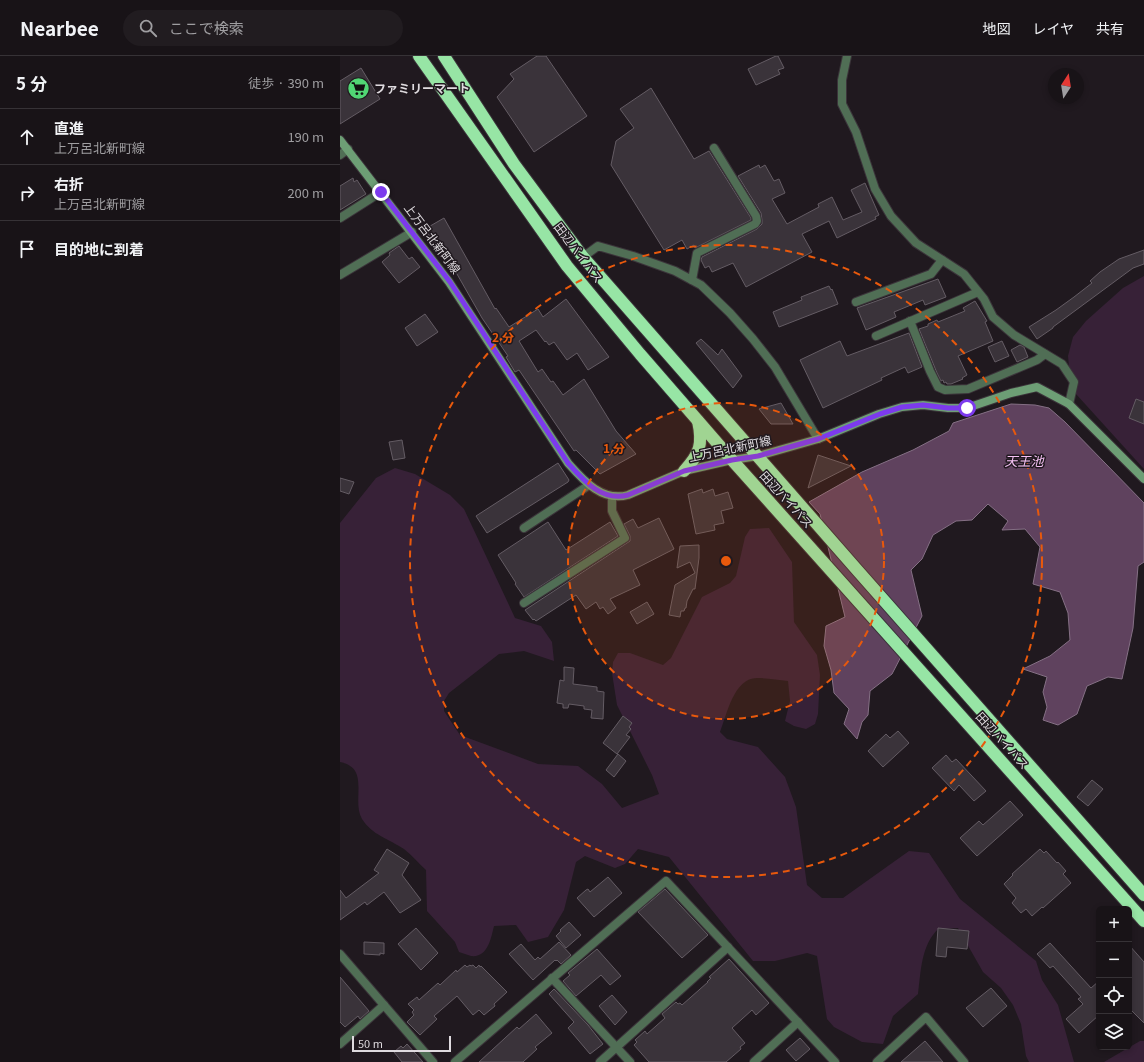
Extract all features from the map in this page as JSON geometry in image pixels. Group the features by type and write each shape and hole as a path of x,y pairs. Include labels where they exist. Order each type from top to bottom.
{"highway":[{"name":"田辺バイパス","path":"419,56 568,266 640,354 732,460 1144,921"},
{"name":"田辺バイパス","path":"444,56 514,164 583,257 1144,894"},
{"path":"684,471 695,459 698,450 700,440 698,421"}],"main road":[{"name":"上万呂北新町線","path":"340,140 450,282 568,463 589,485 600,492 612,497 628,495 684,471 732,460 758,456 818,439 880,414 902,407 923,405 948,408 967,408 1011,393 1037,387 1069,404 1144,479"}],"street":[{"path":"847,56 842,80 842,104 856,132 875,189 891,216 916,244 964,274 984,298 993,317 1014,336 1062,364 1074,382 1069,404"},
{"path":"692,280 697,253 755,224 757,221 756,216 714,148"},
{"path":"340,155 348,149"},
{"path":"340,218 381,192"},
{"path":"340,275 412,232"},
{"path":"583,257 598,246 633,256 675,271 702,285 754,339 775,367 818,439"},
{"path":"856,302 931,274 942,260"},
{"path":"876,336 978,292"},
{"path":"910,321 938,387 945,390 968,389 1037,360 1045,354"},
{"path":"524,528 589,485"},
{"path":"524,603 625,538 612,511 612,497"},
{"path":"455,1062 666,881 836,1062"},
{"path":"600,1062 728,947"},
{"path":"340,954 433,1062"},
{"path":"552,978 630,1062"},
{"path":"340,1044 384,1005"},
{"path":"877,1062 926,1018 964,1062"},
{"path":"754,1062 798,1022"}],"shaded area":[{"path":"1144,276 1144,469 1076,394 1070,377 1068,356 1073,337 1086,321 1123,288"},
{"path":"395,468 415,474 450,495 464,509 515,618 541,626 552,642 554,661 524,651 499,654 449,693 444,701 444,711 460,735 538,764 578,766 602,784 622,808 659,794 652,775 617,705 612,673 613,662 618,653 630,653 663,665 671,658 702,597 730,583 736,576 745,537 750,529 769,528 792,562 794,622 817,655 820,675 818,714 815,724 806,729 794,726 785,721 790,701 788,681 757,678 742,684 737,690 732,698 720,732 727,739 758,747 785,777 796,807 807,885 822,898 843,898 909,851 929,853 960,899 1036,961 1042,980 1058,1005 1074,1062 1029,1062 1026,1056 1021,1024 1013,1005 1001,988 983,972 958,928 938,929 932,936 923,959 918,994 893,1016 883,1044 862,1042 834,1027 827,1019 817,956 807,953 775,961 753,961 669,857 638,849 625,864 615,868 585,856 576,862 564,910 548,937 528,942 516,925 494,926 488,946 481,954 471,956 459,952 455,942 427,911 426,870 404,849 376,833 362,819 358,803 358,778 355,771 349,765 340,762 340,523 376,478"},
{"path":"1140,1041 1144,1041 1144,1062 1104,1062 1125,1050 1132,1050 1132,1046"}],"water":[{"name":"天王池","path":"1011,404 1035,405 1049,408 1065,422 1144,503 1144,562 1138,566 1133,628 1122,679 1108,677 1087,686 1077,714 1058,725 1043,720 1047,707 1043,692 1047,677 1023,669 1050,656 1070,640 1068,613 1060,592 1033,584 1040,547 1025,529 1002,530 1008,521 988,504 972,520 956,521 933,535 922,559 911,570 922,616 892,674 870,691 868,715 862,722 857,739 844,724 849,709 834,693 831,670 824,646 826,626 845,617 820,514 809,502 862,472 913,450 949,431 953,423"}],"building":[{"path":"537,56 546,56 587,116 534,152 497,97 514,79 510,74"},
{"path":"778,56 784,68 778,70 780,74 756,85 748,69"},
{"path":"361,68 380,99 340,124 340,81"},
{"path":"651,88 694,159 709,151 751,218 751,220 695,248 694,245 687,249 682,240 664,250 611,165 616,141 634,128 620,109"},
{"path":"759,165 760,168 765,165 774,181 779,179 785,193 772,199 787,224 819,207 818,204 832,197 843,220 862,212 851,190 865,183 879,215 875,217 876,219 837,238 829,221 802,234 812,252 746,287 733,263 712,272 709,266 705,268 701,260 702,257 757,229 762,224 761,213 738,176"},
{"path":"353,178 354,182 357,180 366,194 340,210 340,186"},
{"path":"444,218 495,309 496,308 509,327 538,309 543,317 566,299 609,357 588,370 577,353 567,360 554,342 549,345 536,330 519,341 538,372 542,369 563,395 584,379 616,431 636,454 600,474 576,450 574,451 519,370 515,372 506,357 508,356 482,318 453,267 450,269 425,229"},
{"path":"399,246 409,259 412,257 420,267 399,283 382,262 390,255 389,253"},
{"path":"1144,250 1144,264 1133,268 1037,339 1029,327 1074,297 1092,283 1090,281 1100,272 1119,259"},
{"path":"938,279 946,297 925,305 923,300 894,312 896,317 866,330 857,308"},
{"path":"829,286 831,290 832,289 838,304 779,327 773,312 802,300 801,297"},
{"path":"975,301 987,321 985,322 993,341 958,356 967,375 962,378 963,379 951,384 947,384 946,382 944,383 943,380 941,381 937,373 919,329 928,326 928,324 937,320 938,322 965,311 963,308"},
{"path":"425,314 438,332 417,346 405,328"},
{"path":"909,333 922,367 908,373 905,367 881,378 882,380 823,408 800,360 840,341 847,356"},
{"path":"701,339 718,355 722,349 742,376 733,388 696,343"},
{"path":"1002,341 1009,356 995,362 988,347"},
{"path":"1020,345 1024,347 1028,357 1017,362 1011,350"},
{"path":"1136,399 1144,402 1144,424 1129,418"},
{"path":"781,403 793,424 771,424 759,409"},
{"path":"402,440 405,458 393,460 389,442"},
{"path":"818,455 851,466 808,488"},
{"path":"558,463 569,480 568,482 487,533 476,516"},
{"path":"340,478 354,482 349,494 340,491"},
{"path":"702,489 703,493 713,489 715,496 728,492 733,508 721,511 724,523 714,525 715,530 696,534 688,494"},
{"path":"659,518 674,549 633,570 640,585 610,599 616,608 608,614 603,607 600,609 596,602 586,609 576,595 536,621 534,619 533,620 525,610 630,541 630,536 624,524 633,519 638,528"},
{"path":"548,522 566,550 610,522 618,536 524,597 498,555"},
{"path":"699,545 695,589 693,589 687,601 686,608 684,611 681,611 680,617 669,615 675,585 695,573 690,562 677,568 680,546"},
{"path":"647,602 654,614 637,624 630,612"},
{"path":"564,667 574,668 573,684 597,687 597,691 604,692 603,719 591,718 592,710 584,709 584,706 569,704 568,708 563,708 563,704 557,703 560,680 564,681"},
{"path":"623,716 632,723 629,727 631,729 626,735 630,737 617,754 603,743"},
{"path":"898,731 909,743 883,767 868,751 886,734 890,738"},
{"path":"618,754 626,761 614,777 606,770"},
{"path":"946,755 952,762 956,759 986,791 974,801 959,785 954,791 932,768"},
{"path":"1092,780 1103,789 1088,806 1077,797"},
{"path":"1010,801 1023,815 977,856 960,838 979,821 983,825"},
{"path":"387,849 409,863 402,875 421,900 400,913 384,892 367,905 365,902 340,920 340,890 346,898 379,873 374,870"},
{"path":"1040,849 1044,853 1046,851 1057,863 1058,862 1066,871 1063,874 1071,883 1032,916 1026,909 1021,913 1012,903 1016,898 1004,884 1013,875 1012,874"},
{"path":"608,877 622,893 594,917 577,898 588,889 590,892"},
{"path":"665,889 708,935 682,958 638,912"},
{"path":"569,922 581,935 566,948 556,936"},
{"path":"416,928 438,953 421,970 398,944"},
{"path":"938,928 969,931 967,949 947,947 946,957 936,956"},
{"path":"364,942 384,943 384,954 364,954"},
{"path":"559,942 571,955 561,964 555,960 533,980 509,954 521,944 535,960 538,957 540,959"},
{"path":"1050,943 1091,988 1096,984 1096,1018 1079,1033 1066,1019 1083,1004 1078,999 1081,997 1053,966 1050,968 1037,954"},
{"path":"1132,948 1144,962 1144,1023 1132,1011"},
{"path":"597,949 621,976 610,985 601,975 576,996 563,981 570,975 568,973"},
{"path":"729,959 769,1003 756,1015 752,1010 732,1028 745,1043 740,1047 741,1049 726,1062 649,1062 634,1045 637,1042 635,1040 645,1031 647,1034 665,1018 662,1014 676,1002 682,1005 708,982 711,978 709,977"},
{"path":"465,965 467,967 473,965 476,968 479,965 480,967 481,966 507,992 494,1004 495,1006 484,1015 479,1010 473,1015 457,996 434,1016 437,1019 420,1035 407,1022 414,1015 412,1012 414,1010 408,1004 417,997 419,1000 438,983 440,985 456,970 457,972"},
{"path":"340,977 369,1011 360,1019 358,1016 345,1027 340,1022"},
{"path":"991,988 1007,1006 983,1027 966,1008"},
{"path":"554,989 588,1025 603,1044 590,1054 568,1028 574,1022 549,994"},
{"path":"612,995 627,1012 615,1025 599,1006"},
{"path":"536,1014 552,1033 535,1047 537,1049 523,1062 479,1062 517,1027 519,1029"},
{"path":"800,1038 810,1049 796,1061 786,1050"},
{"path":"925,1041 943,1062 901,1062"},
{"path":"407,1044 423,1062 402,1062 394,1052 401,1046 403,1048"}],"place":[{"name":"ファミリーマート","path":"358,89"}],"route":[{"path":"381,192 450,282 552,441 568,463 589,485 612,497 628,495 684,471 732,460 758,456 818,439 880,414 902,407 923,405 948,408 967,408"}]}
